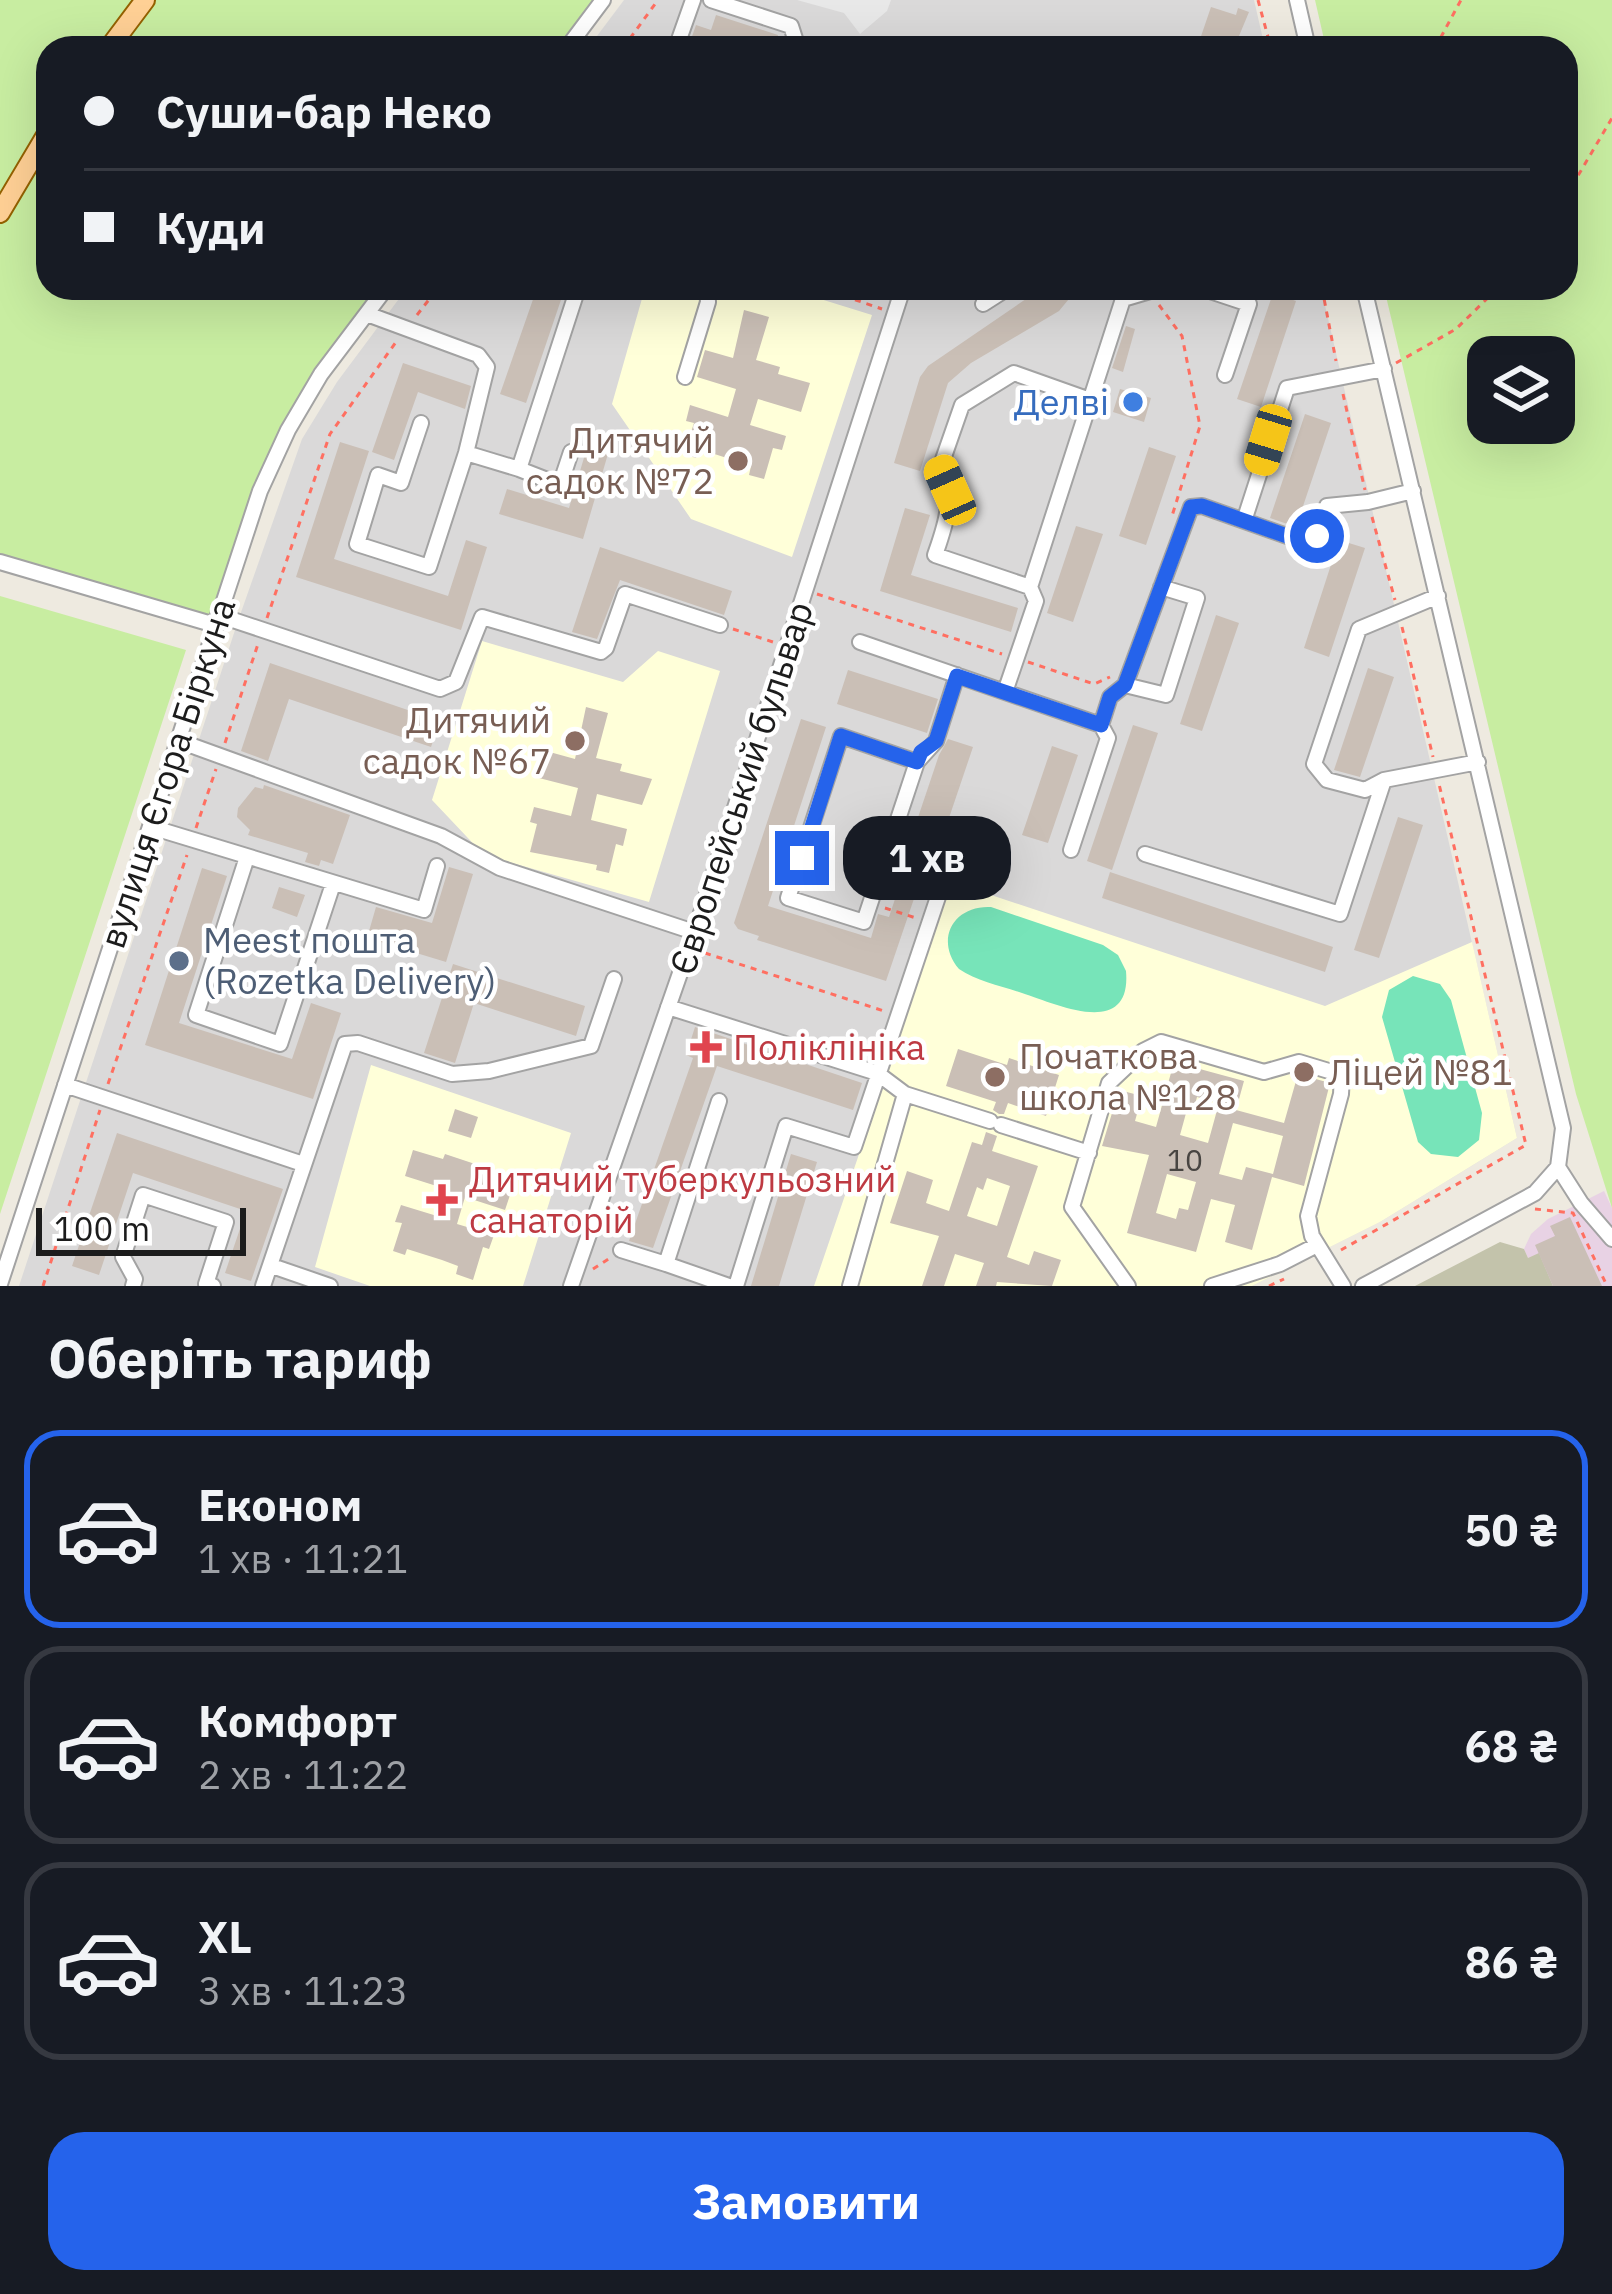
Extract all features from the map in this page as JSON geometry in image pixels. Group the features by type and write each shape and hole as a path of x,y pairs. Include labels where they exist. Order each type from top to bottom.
{"main road":[{"path":"118,36 145,0"},
{"path":"0,213 36,152"}],"street":[{"path":"577,36 603,0"},
{"path":"680,36 693,0"},
{"path":"711,0 790,26 794,36"},
{"path":"1297,0 1305,36"},
{"name":"вулиця Єгора Біркуна","path":"0,1284 260,491 321,374 377,300"},
{"path":"519,470 574,300"},
{"path":"685,377 708,300"},
{"name":"Європейський бульвар","path":"572,1285 689,948 899,300"},
{"path":"983,304 989,300"},
{"path":"1005,692 1036,601 1030,587 1123,300"},
{"path":"1226,375 1249,304 1237,300"},
{"path":"1363,1286 1516,1206 1550,1180 1558,1167 1563,1128 1367,300"},
{"path":"367,314 478,355 487,367 429,567 357,544 378,476 401,483 421,423"},
{"path":"1244,521 1287,388 1384,369"},
{"path":"1030,587 935,555 950,490 940,468 962,405 1014,373 1090,400"},
{"path":"466,452 560,485 571,452"},
{"path":"1101,725 1191,507 1202,506 1313,542 1327,506 1413,491"},
{"path":"0,562 263,629 440,689 455,682 482,617 601,652 625,594 720,625"},
{"path":"1124,678 1166,695 1197,598 1161,587"},
{"path":"1438,596 1359,629 1314,764 1318,775 1327,780 1364,790 1384,780 1478,762"},
{"path":"860,642 1101,725 1108,738 1071,850"},
{"path":"917,762 841,736 788,898 864,922 917,762 921,752 936,741 957,676"},
{"path":"178,741 441,836 500,868 694,932"},
{"path":"1145,854 1340,914 1384,780"},
{"path":"151,827 424,910 437,866"},
{"path":"247,857 196,1016 280,1044 333,884"},
{"path":"621,1250 732,1286 786,1126 854,1148 939,895"},
{"path":"263,1286 345,1044 358,1043 452,1074 489,1071 591,1046 614,979"},
{"path":"668,1007 877,1073 905,1094 1089,1153"},
{"path":"1127,1286 1072,1207 1109,1083 1153,1044 1178,1044 1264,1072 1299,1062 1344,1079 1308,1216 1321,1252 1343,1286"},
{"path":"65,1085 303,1164"},
{"path":"850,1286 905,1094"},
{"path":"666,1264 719,1101"},
{"path":"1558,1167 1612,1239"},
{"path":"133,1286 135,1279 123,1257 143,1195 226,1222 206,1284 213,1286"},
{"path":"1212,1286 1321,1252"},
{"path":"272,1265 330,1286"}],"path":[{"path":"632,36 658,0"},
{"path":"1258,0 1267,36"},
{"path":"1442,36 1461,0"},
{"path":"1578,174 1612,118"},
{"path":"43,1286 330,434 429,300"},
{"path":"857,300 895,313"},
{"path":"1161,300 1181,337 1200,426 1172,515"},
{"path":"1321,1252 1385,1228 1526,1145 1400,614 1368,502 1324,300"},
{"path":"1384,369 1456,329 1486,300"},
{"path":"807,591 1094,684 1124,678"},
{"path":"720,625 788,648"},
{"path":"880,874 939,895"},
{"path":"870,904 929,922"},
{"path":"689,948 897,1015"},
{"path":"1516,1206 1573,1214 1607,1286"},
{"path":"572,1285 621,1250"},
{"path":"1269,1286 1288,1277"}],"shaded area":[{"path":"624,0 1254,0 1262,36 597,36"},
{"path":"797,0 891,0 887,11 860,34 844,13"},
{"path":"398,300 1324,300 1517,1138 1380,1222 1252,1286 19,1286 239,618 302,439 337,382"},
{"name":"Дитячий садок №72","path":"642,300 824,300 872,315 792,557 691,519 612,404"},
{"name":"Дитячий садок №67","path":"482,641 623,682 658,651 720,671 649,902 484,855 432,800"},
{"path":"952,882 1325,1006 1472,942 1517,1138 1380,1222 1252,1286 814,1286"},
{"name":"Дитячий туберкульозний санаторій","path":"371,1065 571,1133 523,1286 370,1286 315,1267"},
{"path":"1604,1191 1612,1208 1612,1286 1553,1286 1524,1249 1531,1234 1548,1219"},
{"path":"1500,1242 1524,1249 1528,1258 1539,1253 1553,1286 1415,1286"}],"green space":[{"path":"0,0 603,0 576,36 36,36 36,300 378,300 288,430 215,625 0,562"},
{"path":"1315,0 1612,0 1612,1208 1576,1094 1387,300 1578,300 1578,36 1323,36"},
{"path":"0,596 186,650 0,1214"},
{"path":"991,907 1103,945 1118,955 1126,971 1125,992 1117,1005 1105,1011 1071,1009 959,969 948,946 952,926 967,912"},
{"path":"1413,976 1440,984 1451,1000 1482,1113 1479,1140 1458,1157 1431,1154 1418,1142 1382,1017 1389,990"}],"building":[{"path":"1211,7 1236,15 1238,8 1249,12 1239,36 1201,36"},
{"path":"716,15 778,35 692,36 696,25 711,30"},
{"path":"533,300 561,300 526,403 500,394"},
{"path":"1024,300 1068,300 1059,311 971,363 948,383 920,471 894,463 920,377 928,366"},
{"path":"1271,300 1296,301 1261,407 1237,399"},
{"path":"744,310 769,317 756,360 780,367 778,374 810,383 801,412 758,399 750,425 786,436 782,450 773,448 764,479 749,475 751,466 699,449 696,458 684,454 694,423 686,421 690,405 728,417 736,389 697,377 705,350 733,358"},
{"path":"1126,326 1135,329 1123,372 1112,368"},
{"path":"403,363 471,386 465,409 418,392 394,460 372,452"},
{"name":"Делві","path":"1120,389 1151,398 1144,422 1113,412"},
{"path":"1305,414 1331,423 1296,527 1270,518"},
{"path":"589,441 610,447 583,539 499,514 507,489 569,508"},
{"path":"340,442 369,451 334,559 448,596 466,540 487,547 461,630 296,577"},
{"path":"1149,447 1176,456 1146,545 1119,536"},
{"path":"905,508 930,515 911,575 1018,608 1011,632 880,591"},
{"path":"1076,526 1103,534 1073,622 1047,613"},
{"path":"1339,540 1365,548 1329,657 1304,648"},
{"path":"600,547 732,591 724,615 620,580 597,639 572,632"},
{"path":"1216,615 1239,623 1202,731 1180,724"},
{"path":"270,663 440,721 431,747 289,699 268,761 241,751"},
{"path":"1368,668 1394,677 1360,777 1334,770"},
{"path":"848,670 938,699 927,733 837,704"},
{"path":"586,707 608,713 596,758 622,764 620,771 652,779 642,805 597,794 591,820 627,829 623,846 616,844 609,873 596,870 597,865 530,852 537,824 530,822 534,807 571,816 578,788 539,778 546,751 575,759"},
{"path":"801,719 826,727 768,906 871,938 878,914 889,917 939,755 948,739 973,747 927,883 920,881 886,981 757,940 759,936 734,923"},
{"path":"1133,725 1158,733 1112,870 1087,861"},
{"path":"1052,746 1078,755 1048,843 1022,835"},
{"path":"264,785 350,815 333,864 305,862 308,853 248,835 250,830 237,817 238,808 255,787 263,789"},
{"path":"1398,817 1423,825 1379,958 1354,950"},
{"path":"449,867 473,874 446,962 367,938 376,907 432,923"},
{"path":"202,868 227,876 179,1023 292,1059 311,1003 341,1013 313,1099 145,1045"},
{"path":"1110,872 1333,947 1325,972 1102,898"},
{"path":"279,887 305,895 297,917 272,908"},
{"path":"453,964 585,1006 576,1036 474,1003 455,1063 424,1053"},
{"path":"695,1027 862,1083 853,1110 717,1066 653,1248 629,1241 693,1058 686,1055"},
{"path":"958,1049 1007,1065 1009,1058 1059,1075 1046,1116 1008,1103 1004,1114 999,1114 993,1110 996,1102 946,1086"},
{"path":"1174,1062 1244,1081 1236,1110 1284,1123 1298,1074 1330,1083 1304,1186 1272,1177 1252,1250 1225,1242 1235,1205 1211,1199 1196,1252 1127,1233 1149,1155 1102,1146 1119,1090 1142,1096 1135,1121 1156,1127","holes":["1197,1097 1219,1103 1208,1143 1180,1135 1188,1106 1194,1108","1233,1123 1283,1136 1273,1174 1246,1167 1242,1180 1219,1174","1167,1174 1196,1182 1188,1210 1179,1208 1176,1219 1156,1213"]},
{"path":"455,1109 478,1117 471,1138 448,1131"},
{"path":"986,1132 997,1136 992,1151 1038,1166 1007,1257 1029,1265 1034,1251 1061,1260 1052,1286 997,1282 996,1286 976,1286 984,1263 955,1254 944,1286 922,1286 939,1236 890,1223 907,1171 933,1180 926,1203 949,1211 972,1142 982,1145","holes":["987,1178 1010,1186 997,1226 967,1216 977,1187 983,1190"]},
{"path":"117,1133 283,1189 251,1281 225,1273 246,1211 133,1173 99,1275 72,1266"},
{"path":"413,1150 443,1159 445,1154 514,1183 505,1210 465,1197 457,1224 494,1235 489,1249 483,1247 473,1280 456,1274 458,1266 442,1260 407,1249 405,1255 393,1251 402,1223 395,1222 401,1205 437,1216 446,1189 405,1176"},
{"path":"791,1154 817,1162 779,1286 751,1286"},
{"path":"1570,1217 1602,1286 1553,1286 1535,1245 1555,1236 1550,1226"}],"place":[{"name":"Делві","path":"1133,402"},
{"name":"Дитячий садок №72","path":"738,461"},
{"name":"Дитячий садок №67","path":"575,741"},
{"name":"Meest пошта (Rozetka Delivery)","path":"179,961"},
{"name":"Поліклініка","path":"706,1047"},
{"name":"Ліцей №81","path":"1304,1072"},
{"name":"Початкова школа №128","path":"995,1077"},
{"name":"Дитячий туберкульозний санаторій","path":"442,1200"}],"route":[{"path":"802,858 841,736 917,762 921,752 936,741 957,676 1101,725 1110,697 1125,685 1191,507 1202,506 1304,542 1313,542 1317,536"}]}
